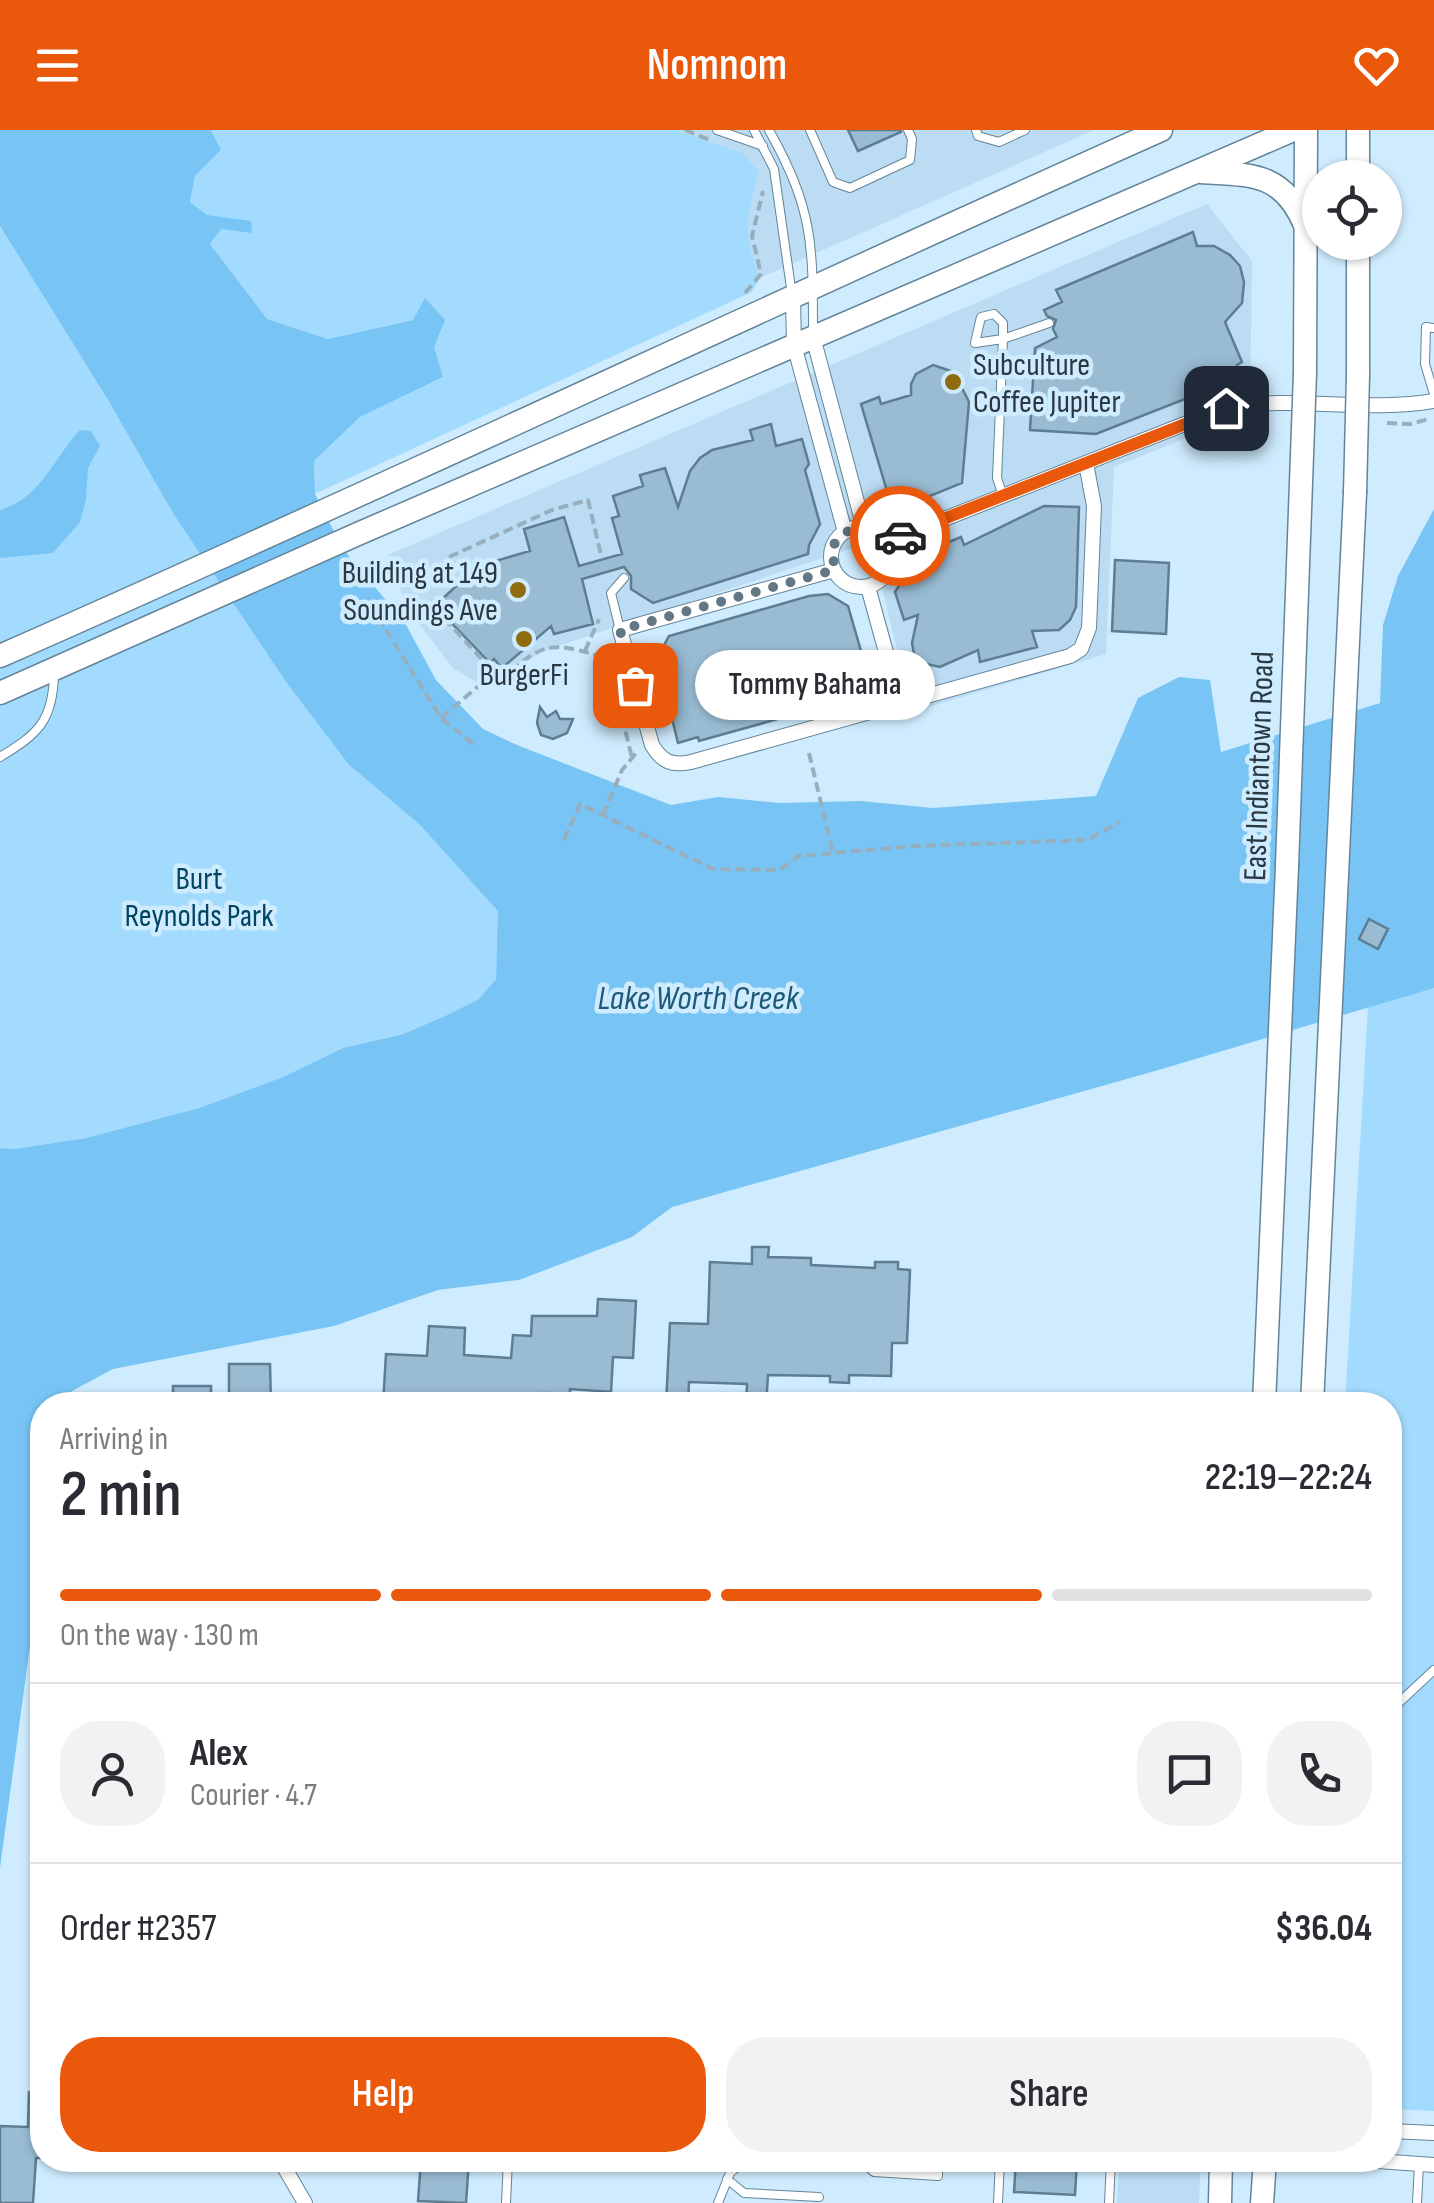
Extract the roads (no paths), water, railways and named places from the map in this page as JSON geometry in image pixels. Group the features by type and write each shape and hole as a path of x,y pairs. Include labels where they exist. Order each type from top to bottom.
{"main road":[{"path":"0,656 341,505 1161,130"},
{"path":"0,692 360,532 1293,130"},
{"name":"East Indiantown Road","path":"1306,130 1306,160"},
{"path":"1358,130 1358,160"},
{"path":"1197,172 1254,176 1272,182 1298,208 1302,218"},
{"name":"East Indiantown Road","path":"1265,1392 1305,372 1306,260"},
{"path":"1313,1392 1358,375 1358,260"},
{"path":"1220,2203 1221,2172"},
{"path":"1262,2203 1264,2172"}],"street":[{"path":"803,291 804,341 846,532"},
{"path":"804,341 864,528"},
{"path":"886,542 1226,408 1275,401 1388,406 1434,397"},
{"path":"834,570 620,630 652,745 662,760 691,762 1070,656 1081,649 1089,628 1094,506 1086,463"},
{"path":"864,528 886,542 890,556 889,566 877,583 868,587 849,585 834,570 833,546 846,532 864,528"},
{"path":"868,587 900,703"},
{"path":"1402,2132 1434,2134"},
{"path":"1402,2162 1427,2164"},
{"path":"287,2172 305,2203"}],"lane":[{"path":"717,130 763,146"},
{"path":"754,130 774,168 803,291"},
{"path":"770,130 792,172 808,219 804,341"},
{"path":"810,130 833,182 850,188 910,160 912,139 908,130"},
{"path":"976,130 978,136 999,142 1025,130"},
{"path":"1003,496 997,478 1003,340 1001,317 981,317 975,343 1003,340 1049,323"},
{"path":"1434,328 1426,327 1424,364 1434,397"},
{"path":"620,630 611,593 624,578"},
{"path":"0,757 32,738 47,718 54,693 54,669"},
{"path":"1402,1700 1434,1670"},
{"path":"1417,2203 1427,2164"},
{"path":"506,2203 507,2172"},
{"path":"718,2203 734,2172"},
{"path":"874,2172 938,2176 938,2172"},
{"path":"998,2203 999,2172"},
{"path":"1109,2203 1110,2172"},
{"path":"728,2179 744,2193 819,2197"}],"water":[{"name":"Lake Worth Creek","path":"0,130 211,130 221,150 195,176 190,202 207,215 251,221 252,233 221,229 210,244 267,319 328,339 413,320 425,298 445,320 434,347 443,377 360,417 314,461 315,494 343,549 405,623 436,680 483,729 671,805 718,797 780,803 860,801 933,808 1096,796 1138,698 1179,677 1210,680 1221,752 1380,703 1383,625 1398,576 1434,509 1434,988 672,1207 632,1237 519,1280 438,1290 334,1326 113,1369 72,1392 30,1392 30,1645 0,1868 0,1148 86,1138 199,1108 283,1077 343,1048 403,1034 445,1016 479,999 496,979 498,911 419,824 349,765 286,682 174,515 0,226"},
{"path":"80,430 91,431 100,446 88,468 80,522 53,553 0,558 0,510 26,497 36,487"}],"place":[{"name":"Subculture Coffee Jupiter","path":"953,382"},
{"name":"Building at 149 Soundings Ave","path":"518,590"},
{"name":"BurgerFi","path":"524,639"},
{"name":"Tommy Bahama","path":"635,685"}],"park label":[{"name":"Burt Reynolds Park","path":"199,896"}]}
